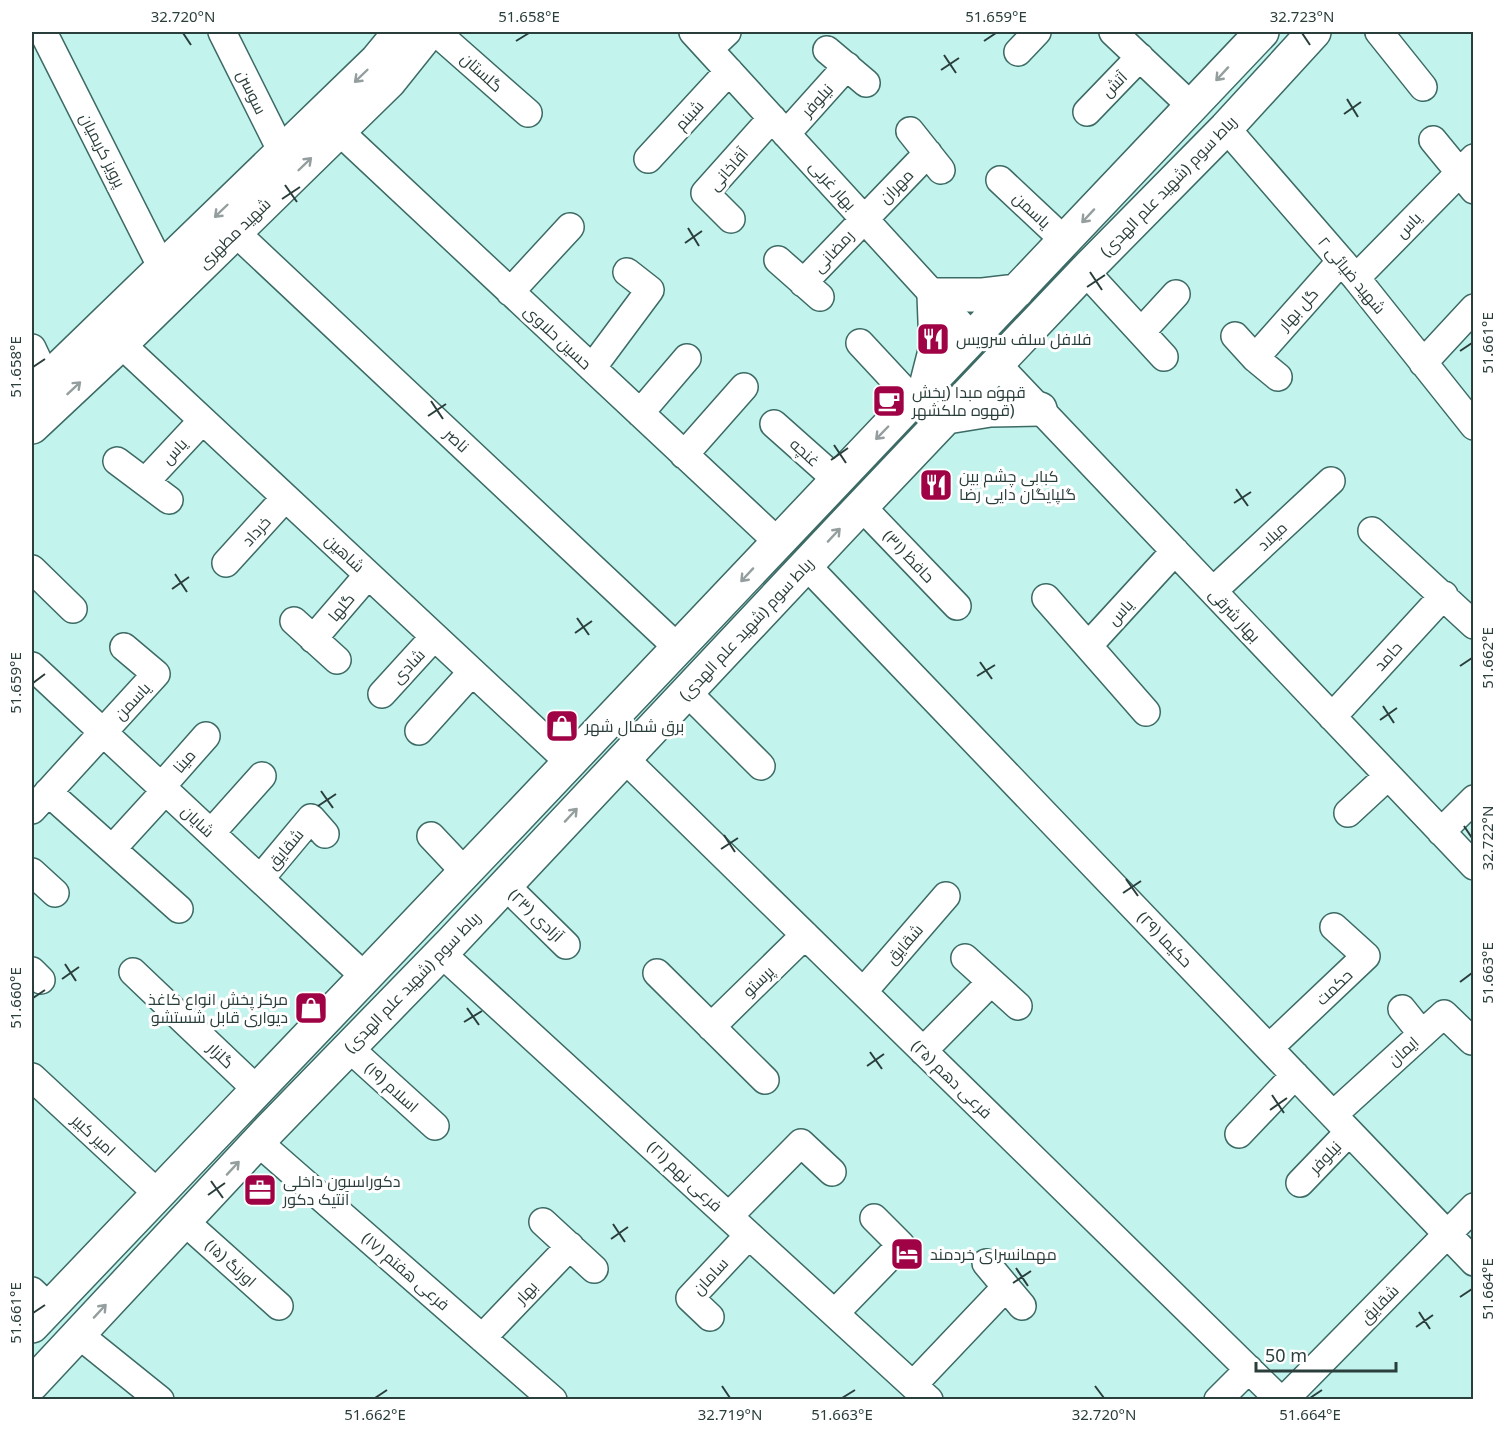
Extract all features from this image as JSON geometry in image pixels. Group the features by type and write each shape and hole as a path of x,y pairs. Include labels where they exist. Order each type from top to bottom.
{"main road":[{"name":"شهید مطهری","path":"32,427 121,344 389,82 429,32"},
{"path":"37,1308 157,1193 511,824 1262,32"},
{"path":"1273,75 1293,32"},
{"name":"رباط سوم (شهید علم الهدی)","path":"32,1384 258,1142 474,918 861,506 1226,128 1314,32"},
{"name":"شهید مطهری","path":"39,387 377,60 396,33"},
{"path":"920,393 936,346 934,295 983,295 1017,291"},
{"path":"972,338 997,364"},
{"path":"947,417 990,410 1040,409"},
{"path":"511,824 509,840 520,852 536,852"},
{"path":"456,880 462,892 472,903 474,918"}],"street":[{"name":"پرویز کریمیان","path":"43,32 162,268"},
{"name":"سوسن","path":"222,32 282,152"},
{"name":"گلستان","path":"436,32 528,114"},
{"path":"1018,51 1036,32"},
{"path":"1113,32 1191,106"},
{"path":"1380,32 1423,87"},
{"name":"بهار غربی","path":"710,37 729,71 972,338"},
{"name":"آتش","path":"1087,112 1140,57"},
{"name":"نیلوفر","path":"779,126 847,66"},
{"name":"شبنم","path":"648,159 729,71"},
{"name":"آقاخانی","path":"731,219 705,193 779,126"},
{"name":"شهید ضیائی ۲","path":"1226,128 1349,270 1473,426"},
{"name":"حسین حلاوی","path":"339,131 778,542"},
{"name":"مهران","path":"863,218 934,162 910,131"},
{"name":"یاس","path":"1349,270 1469,174 1433,140"},
{"name":"یاسمن","path":"1000,180 1065,240"},
{"name":"رمضانی","path":"778,260 811,290 863,218"},
{"path":"510,292 570,227"},
{"name":"ناصر","path":"235,232 678,648"},
{"name":"گل بهار","path":"1255,358 1349,270"},
{"path":"592,368 650,290 627,272"},
{"path":"1085,272 1164,357"},
{"path":"1142,331 1176,294"},
{"path":"1424,363 1473,308"},
{"path":"1235,336 1255,358 1278,377"},
{"path":"860,343 920,393"},
{"name":"شاهین","path":"121,344 569,762"},
{"path":"32,348 39,387"},
{"path":"640,413 687,358"},
{"name":"بهار شرقی","path":"997,364 1473,866"},
{"path":"684,455 744,387"},
{"name":"یاس","path":"145,482 202,421"},
{"name":"غنچه","path":"774,424 837,480"},
{"path":"117,461 169,500"},
{"name":"میلاد","path":"1213,591 1331,481"},
{"name":"خرداد","path":"226,563 285,498"},
{"name":"حافظ (۳۱)","path":"861,506 957,606"},
{"path":"1372,531 1473,625"},
{"name":"یاس","path":"1088,646 1175,551"},
{"name":"حکیما (۲۹)","path":"806,565 1473,1262"},
{"path":"32,569 73,609"},
{"name":"گلها","path":"337,660 304,630 368,574"},
{"name":"حامد","path":"1332,717 1444,596"},
{"path":"1046,598 1146,712"},
{"name":"شادی","path":"382,694 434,637"},
{"name":"یاسمن","path":"103,732 156,674 124,646"},
{"name":"شایان","path":"32,666 364,976"},
{"path":"419,731 472,672"},
{"path":"687,692 761,766"},
{"path":"103,732 40,801 112,849 179,909"},
{"name":"مینا","path":"112,849 206,736"},
{"name":"فرعی دهم (۲۵)","path":"624,758 1282,1400"},
{"path":"211,833 262,776"},
{"path":"1348,813 1388,776"},
{"path":"1441,832 1473,799"},
{"name":"شقایق","path":"260,879 318,826"},
{"path":"431,836 456,880"},
{"path":"32,872 55,893"},
{"name":"آزادی (۲۳)","path":"505,885 566,945"},
{"name":"شقایق","path":"863,992 946,896"},
{"name":"حکمت","path":"1269,1048 1366,956 1334,927"},
{"name":"پرستو","path":"711,1027 805,935"},
{"name":"فرعی نهم (۲۱)","path":"441,952 921,1392"},
{"path":"965,958 1018,1006"},
{"name":"گلزار","path":"133,972 256,1089"},
{"path":"657,973 765,1080"},
{"path":"923,1051 992,982"},
{"path":"1402,1009 1422,1034"},
{"name":"ایمان","path":"1341,1124 1422,1034 1444,1014 1472,1041"},
{"name":"اسلام (۱۹)","path":"349,1047 435,1126"},
{"path":"1239,1134 1295,1075"},
{"name":"امیر کبیر","path":"32,1077 157,1193"},
{"name":"نیلوفر","path":"1300,1183 1341,1124"},
{"name":"فرعی هفتم (۱۷)","path":"258,1142 553,1400"},
{"path":"729,1216 801,1143 832,1172"},
{"name":"شقایق","path":"1282,1400 1473,1208"},
{"path":"835,1313 901,1245 874,1218"},
{"name":"اورنگ (۱۵)","path":"184,1221 279,1306"},
{"path":"543,1222 594,1269"},
{"name":"سامان","path":"710,1317 690,1298 749,1235"},
{"name":"بهار","path":"482,1338 570,1246"},
{"path":"921,1392 1014,1297 986,1263"},
{"path":"78,1334 160,1400"},
{"path":"1218,1400 1249,1369"}],"place":[{"name":"فلافل سلف سرویس","path":"933,339"},
{"name":"قهوه مبدا (پخش قهوه ملکشهر)","path":"889,401"},
{"name":"کبابی چشم بین گلپایگان دایی رضا","path":"936,485"},
{"name":"برق شمال شهر","path":"562,726"},
{"name":"مرکز پخش انواع کاغذ دیواری قابل شستشو","path":"311,1008"},
{"name":"دکوراسیون داخلی آنتیک دکور","path":"260,1190"},
{"name":"مهمانسرای خردمند","path":"907,1254"}]}
